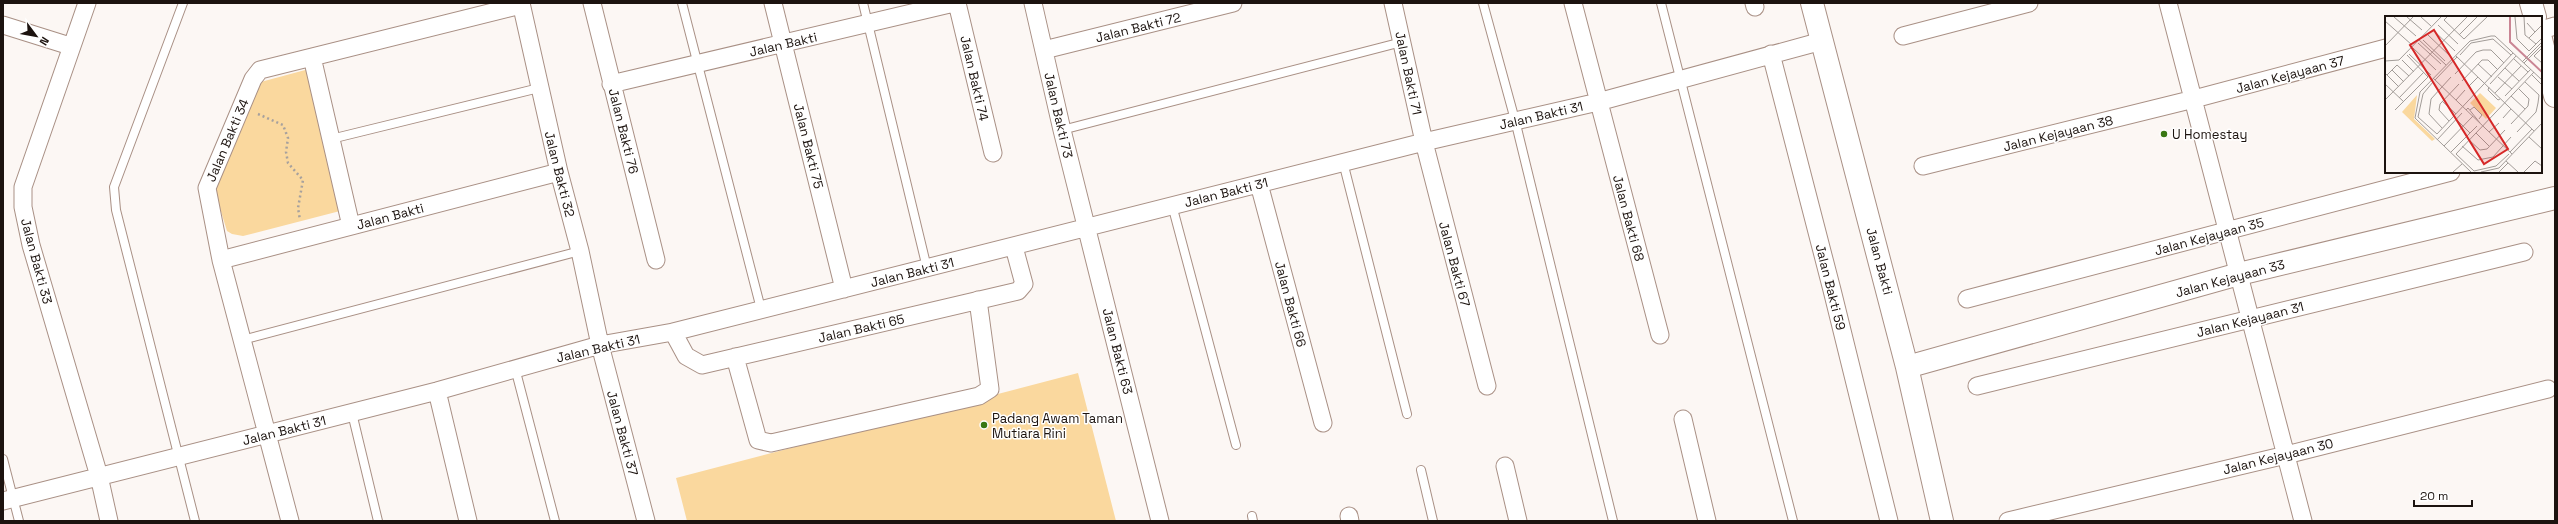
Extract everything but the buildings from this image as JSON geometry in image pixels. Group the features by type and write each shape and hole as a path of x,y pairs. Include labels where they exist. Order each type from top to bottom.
{"street":[{"name":"Jalan Bakti 33","path":"87,3 70,46 23,187 23,207 31,245 99,476 109,521"},
{"name":"Jalan Bakti 76","path":"592,3 656,260"},
{"name":"Jalan Bakti 75","path":"774,3 844,290"},
{"name":"Jalan Bakti","path":"612,84 954,3"},
{"name":"Jalan Bakti 74","path":"957,3 992,153"},
{"name":"Jalan Bakti 73","path":"1033,3 1086,227"},
{"name":"Jalan Bakti 72","path":"1044,50 1233,3"},
{"name":"Jalan Bakti 71","path":"1394,3 1424,142"},
{"name":"Jalan Bakti 68","path":"1573,3 1660,335"},
{"name":"Jalan Bakti","path":"1812,3 1907,366 1942,521"},
{"path":"1903,36 2029,3"},
{"path":"2168,3 2228,230 2302,521"},
{"path":"2531,3 2535,16"},
{"name":"Jalan Bakti 34","path":"290,521 268,434 220,260 207,188 240,108 253,79 260,70 521,4"},
{"name":"Jalan Bakti 32","path":"521,4 559,172 580,251 600,345"},
{"path":"3,25 70,46"},
{"path":"2542,30 2555,26"},
{"name":"Jalan Bakti 31","path":"8,500 437,391 600,345 673,332 761,309 844,290 1343,162 1515,120 1598,102 1822,41"},
{"path":"2542,43 2555,96"},
{"name":"Jalan Kejayaan 37","path":"2194,99 2385,48"},
{"name":"Jalan Bakti 59","path":"1771,54 1832,290 1889,521"},
{"path":"312,57 351,226"},
{"name":"Jalan Kejayaan 38","path":"1923,166 2194,99"},
{"name":"Jalan Bakti 67","path":"1424,142 1487,386"},
{"name":"Jalan Bakti","path":"220,260 559,172"},
{"name":"Jalan Kejayaan 35","path":"1967,299 2446,173"},
{"name":"Jalan Bakti 66","path":"1259,184 1323,422"},
{"name":"Jalan Kejayaan 33","path":"1907,366 2239,274 2555,198"},
{"name":"Jalan Bakti 63","path":"1086,227 1160,521"},
{"name":"Jalan Bakti 65","path":"673,332 686,356 702,365 978,300 1018,290 1024,284 1014,247"},
{"name":"Jalan Kejayaan 31","path":"1977,386 2524,252"},
{"path":"735,357 758,440 771,443 971,398 990,389 978,300"},
{"name":"Jalan Bakti 37","path":"600,345 646,521"},
{"name":"Jalan Kejayaan 30","path":"2008,521 2286,455 2548,389"},
{"path":"437,391 468,521"},
{"path":"1683,419 1707,521"},
{"path":"1505,466 1518,521"}],"lane":[{"path":"183,3 114,187 116,210 195,521"},
{"path":"682,3 761,309"},
{"path":"863,3 927,268"},
{"path":"1484,3 1515,120 1613,521"},
{"path":"1661,3 1678,79 1794,521"},
{"path":"1062,130 1402,42"},
{"path":"331,139 539,88"},
{"path":"1343,162 1407,414"},
{"path":"1172,206 1236,445"},
{"path":"242,340 580,251"},
{"path":"515,368 555,521"},
{"path":"352,413 378,521"},
{"path":"3,459 8,500 19,521"},
{"path":"1421,470 1433,521"}],"path":[{"path":"240,108 274,119 283,125 288,138 286,152 288,163 303,180 298,208 304,238"}],"shaded area":[{"path":"309,69 340,211 243,236 232,234 227,231 215,192 257,83"},
{"name":"Padang Awam Taman Mutiara Rini","path":"1078,373 1116,521 687,521 676,478"}],"place":[{"name":"U Homestay","path":"2164,134"},
{"name":"Padang Awam Taman Mutiara Rini","path":"984,425"}]}
